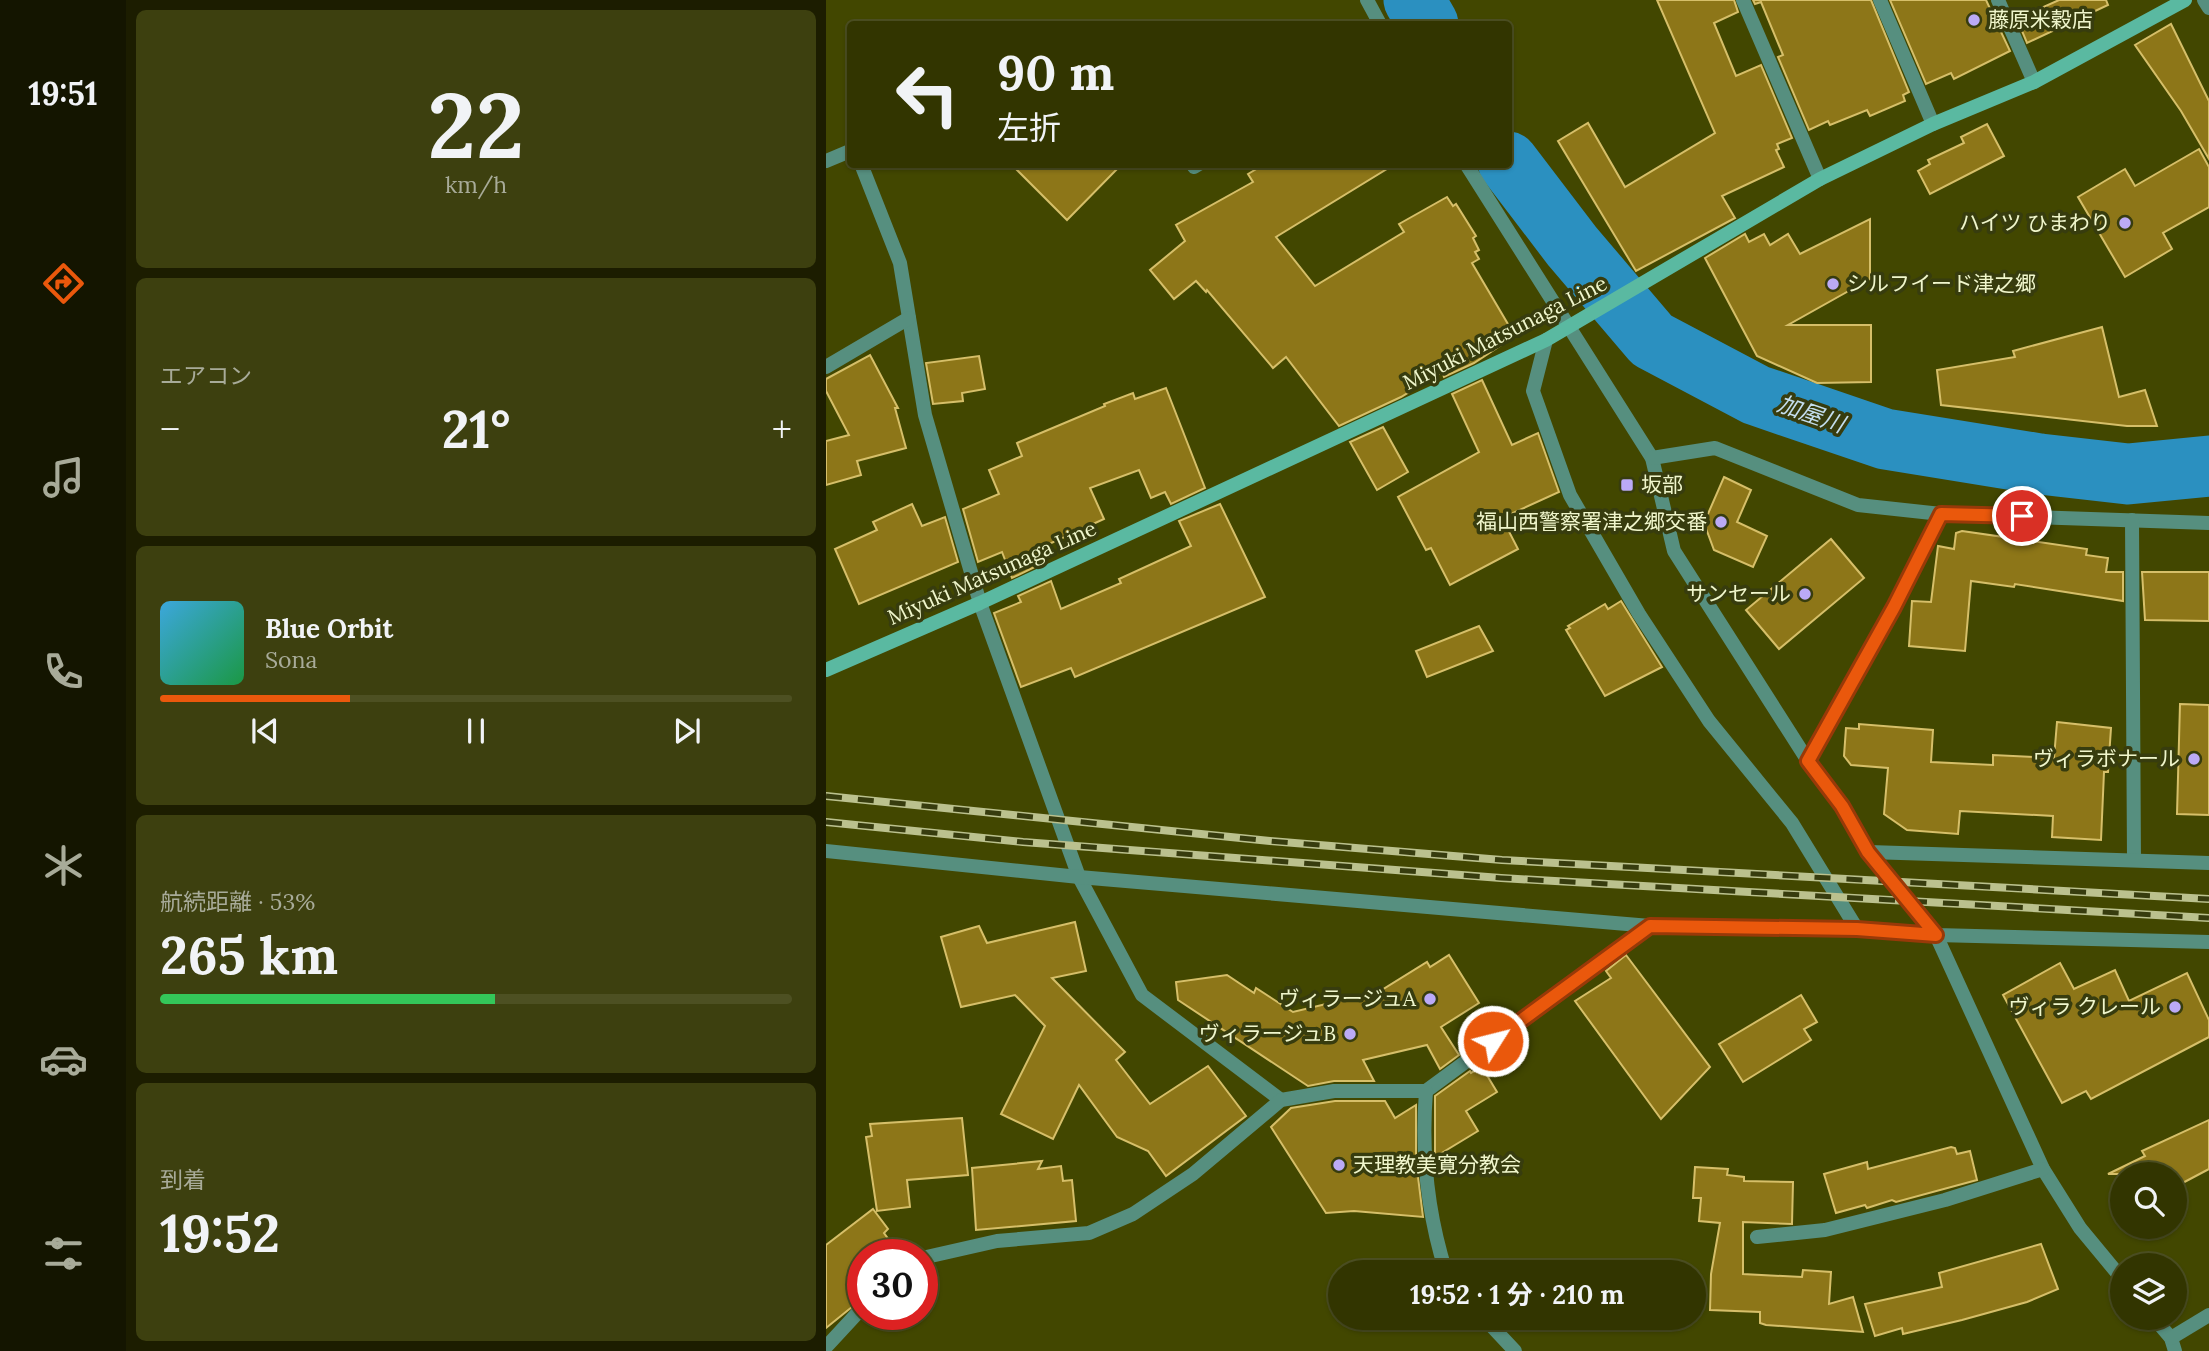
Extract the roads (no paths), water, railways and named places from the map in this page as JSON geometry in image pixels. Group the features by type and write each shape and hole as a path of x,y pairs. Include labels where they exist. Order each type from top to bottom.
{"main road":[{"name":"Miyuki Matsunaga Line","path":"826,670 980,603 1546,340 1821,179 1933,124 2034,82 2185,0"}],"street":[{"path":"1367,0 1378,21"},
{"path":"1743,0 1821,179"},
{"path":"1880,0 1933,124"},
{"path":"1997,0 2034,82"},
{"path":"2204,0 2209,8"},
{"path":"826,161 847,152"},
{"path":"864,168 900,263 925,415 980,603 1079,877 1142,995 1282,1100"},
{"path":"1469,168 1652,458 1674,551 1808,761 1842,806 1868,852 1936,935 2043,1169 2080,1228 2110,1264"},
{"path":"826,367 909,318"},
{"path":"1546,340 1533,391 1570,495 1639,614 1709,722 1791,823 1857,929"},
{"path":"1652,458 1715,448 1858,505 1941,514 2209,523"},
{"path":"1808,761 1894,607 1941,514"},
{"path":"2132,520 2134,860"},
{"path":"826,851 1079,877 1650,926 1857,929 1936,935 2207,945"},
{"path":"1868,852 2209,863"},
{"path":"938,1254 997,1241 1089,1233 1133,1214 1194,1174 1282,1100 1334,1091 1426,1091 1650,926"},
{"path":"1426,1091 1422,1140 1432,1226 1442,1260"},
{"path":"1757,1237 1825,1230 1945,1200 2043,1169"},
{"path":"2173,1344 2209,1315"},
{"path":"826,1347 847,1324"},
{"path":"1495,1330 1515,1351"}],"waterway":[{"name":"加屋川","path":"1414,0 1426,21"},
{"name":"加屋川","path":"1512,167 1572,246 1652,340 1756,395 1885,439 2040,464 2128,474 2209,466"}],"railway":[{"path":"826,796 1270,841 1502,860 2209,899"},
{"path":"826,822 1023,842 1501,878 2209,918"}],"place":[{"name":"藤原米穀店","path":"1974,20"},
{"name":"ハイツ ひまわり","path":"2125,223"},
{"name":"シルフイード津之郷","path":"1833,284"},
{"name":"坂部","path":"1627,485"},
{"name":"福山西警察署津之郷交番","path":"1721,522"},
{"name":"サンセール","path":"1805,594"},
{"name":"ヴィラボナール","path":"2194,759"},
{"name":"ヴィラージュA","path":"1430,999"},
{"name":"ヴィラ クレール","path":"2175,1007"},
{"name":"ヴィラージュB","path":"1350,1034"},
{"name":"天理教美寛分教会","path":"1339,1165"}]}
